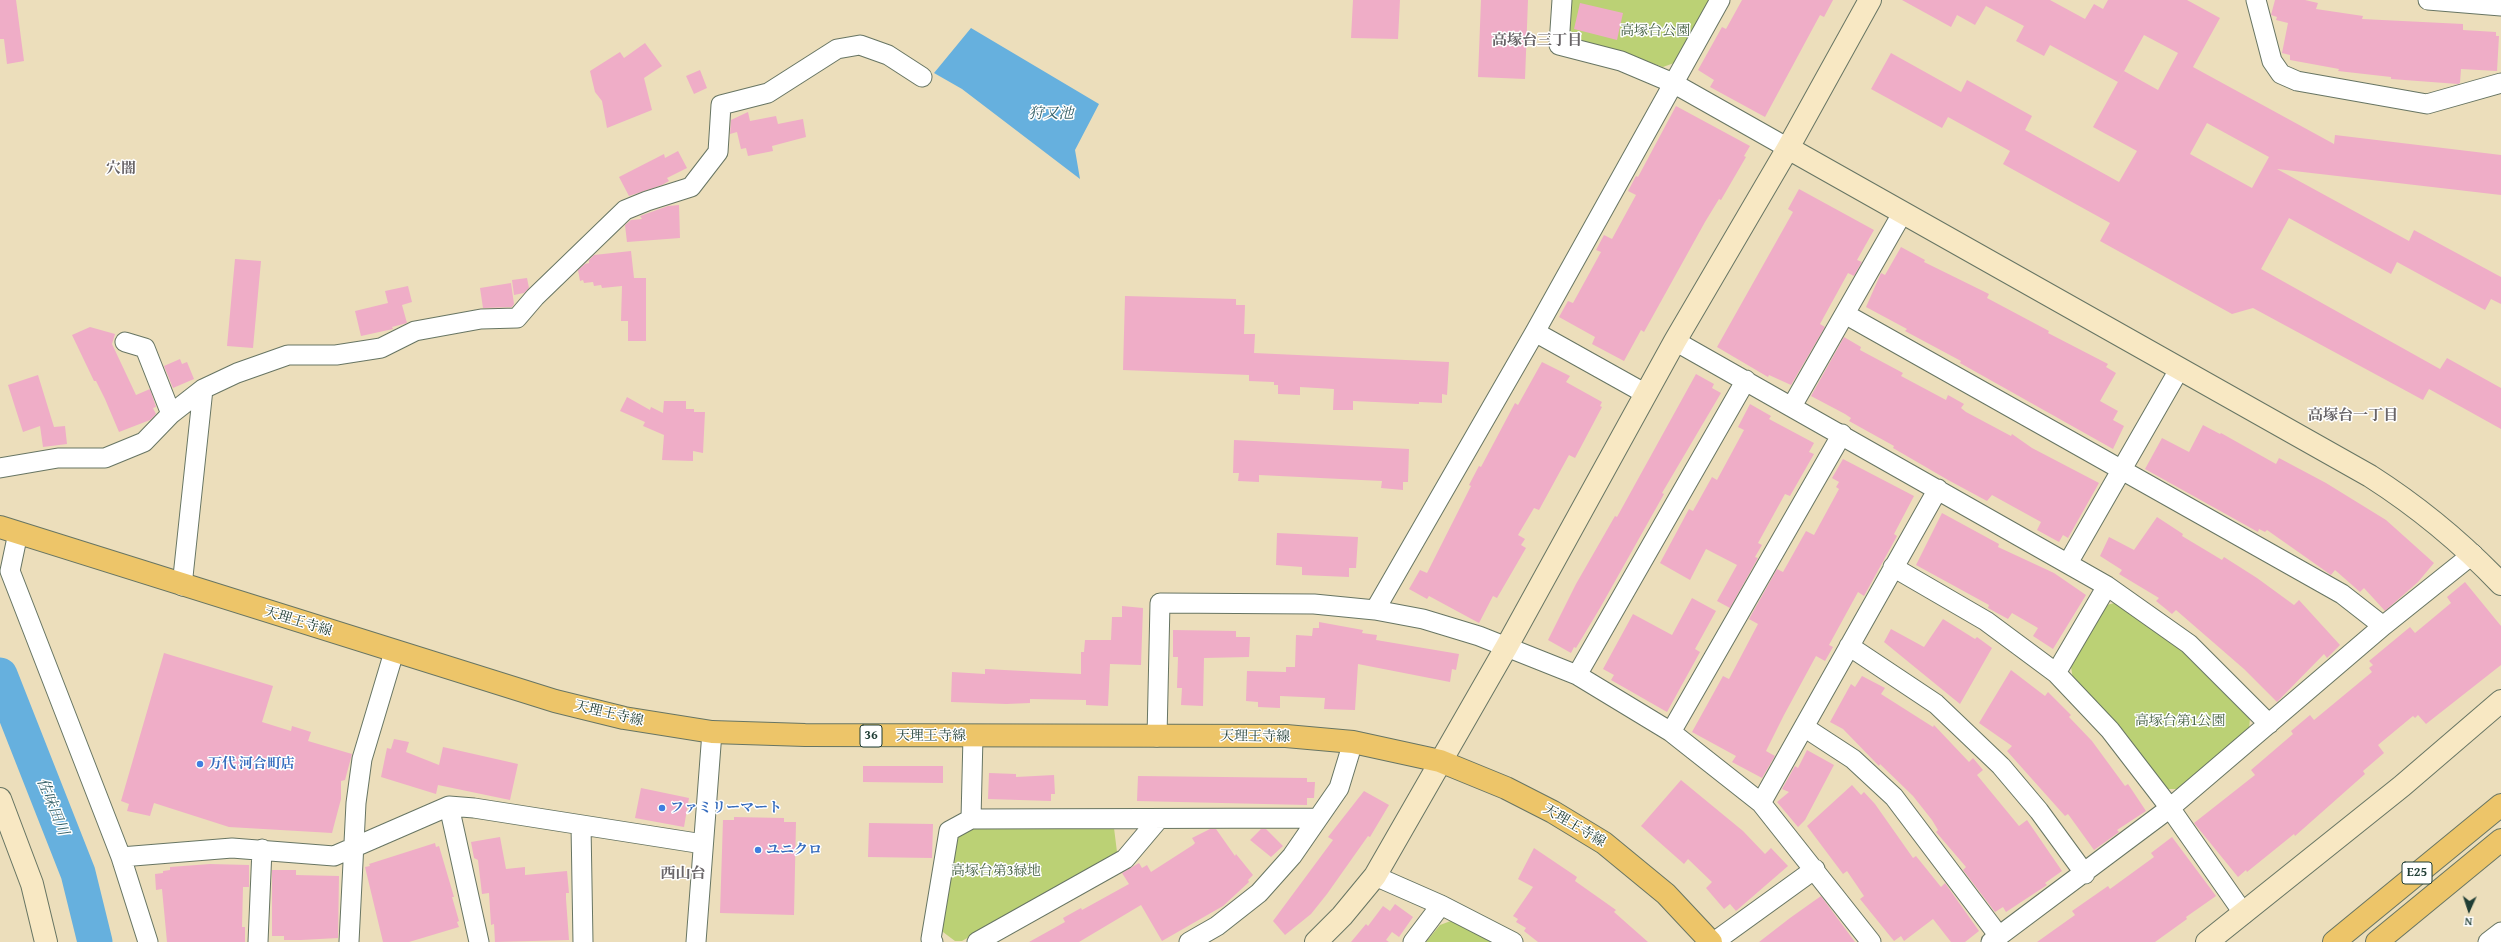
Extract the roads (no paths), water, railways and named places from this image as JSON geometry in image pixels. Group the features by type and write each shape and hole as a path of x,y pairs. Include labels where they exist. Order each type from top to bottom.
{"main road":[{"name":"天理王寺線","path":"9,530 394,652 555,701 617,717 712,732 805,735 1286,736 1353,742 1440,761 1506,788 1554,812 1604,843 1666,894 1711,942"},
{"name":"E25","path":"2334,942 2501,805"},
{"name":"E25","path":"2377,942 2501,840"}],"street":[{"path":"1562,0 1559,45 1621,61 1673,83 2370,476 2412,503 2473,554 2501,584"},
{"path":"1375,610 1535,332 1720,0"},
{"path":"1316,942 1342,916 1375,876 1507,646 1675,341 1788,148 1870,0"},
{"path":"2256,0 2272,61 2281,74 2297,81 2427,104 2501,83"},
{"path":"2428,0 2501,6"},
{"path":"0,468 58,458 105,458 144,442 171,414 203,390 237,373 288,355 336,355 359,352 381,348 415,331 481,319 517,318 535,296 625,210 647,200 691,187 718,152 721,105 768,93 837,49 860,45 888,54 922,78"},
{"path":"1792,406 1903,212"},
{"path":"1845,314 2121,471 2342,594 2383,626"},
{"path":"1535,332 1646,394"},
{"path":"1675,341 1842,434 2108,586 2189,644 2269,724"},
{"path":"125,342 145,348 171,414"},
{"path":"2068,563 2180,368"},
{"path":"1577,675 1746,380"},
{"path":"182,586 203,390"},
{"path":"1671,732 1842,434"},
{"path":"1761,803 1893,566 1938,489"},
{"path":"9,530 10,571 121,857 148,942"},
{"path":"1804,727 1853,759 1894,797 1995,939 2085,874 2170,808 2383,626 2473,554"},
{"path":"1893,566 1986,621 2056,673 2110,730 2170,808 2244,914"},
{"path":"2056,673 2108,586"},
{"path":"1157,736 1160,602 1314,604 1375,610 1423,619 1507,646 1577,675 1671,732 1761,803 1815,869 1871,942"},
{"path":"1849,646 1936,704 2001,766 2039,810 2085,874"},
{"path":"349,942 356,803 362,759 394,652"},
{"path":"2207,942 2244,914 2402,786 2501,701"},
{"path":"696,942 712,732"},
{"path":"971,819 973,736"},
{"path":"1188,942 1217,926 1259,893 1292,856 1339,788 1353,742"},
{"path":"0,799 32,884 46,942"},
{"path":"121,857 232,848 262,849 334,856 354,849 449,806 474,808 703,844"},
{"path":"449,806 480,942"},
{"path":"933,942 932,939 949,831 971,819 1158,820 1318,818"},
{"path":"977,942 1125,859 1158,820"},
{"path":"580,824 583,942"},
{"path":"258,942 262,849"},
{"path":"1714,942 1815,869"},
{"path":"1375,876 1441,904 1513,942"},
{"path":"1413,942 1441,904"},
{"path":"2488,942 2501,932"}],"water":[{"name":"狩又池","path":"971,28 1099,104 1075,150 1080,179 962,89 934,73"}],"waterway":[{"name":"佐味田川","path":"0,675 78,873 95,942"}],"place":[{"name":"万代 河合町店","path":"200,764"},
{"name":"ファミリーマート","path":"662,808"},
{"name":"ユニクロ","path":"758,850"}],"district":[{"name":"高塚台三丁目","path":"1537,41"},
{"name":"穴闇","path":"121,169"},
{"name":"高塚台一丁目","path":"2353,416"},
{"name":"西山台","path":"683,874"}],"park label":[{"name":"高塚台公園","path":"1655,31"},
{"name":"高塚台第1公園","path":"2180,721"},
{"name":"高塚台第3緑地","path":"996,871"}]}
